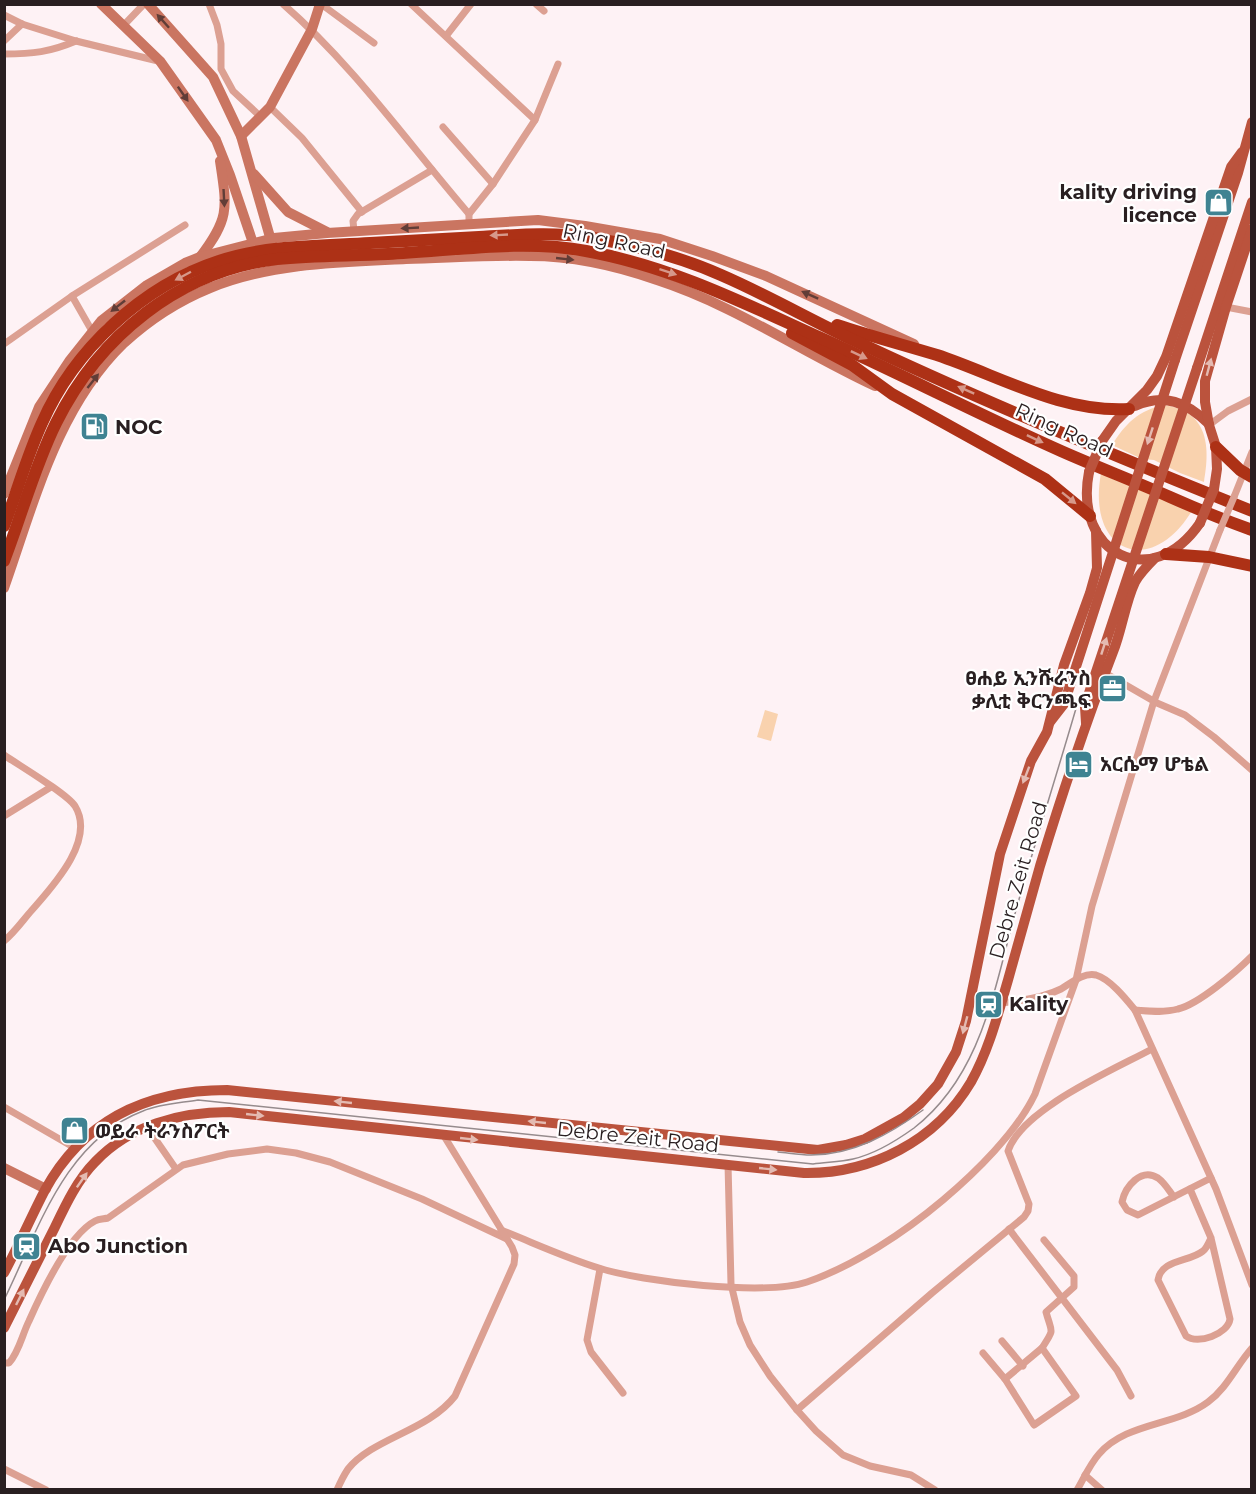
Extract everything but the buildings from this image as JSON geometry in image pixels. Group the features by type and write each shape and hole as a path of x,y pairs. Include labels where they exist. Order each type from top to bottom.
{"highway":[{"name":"Ring Road","path":"4,526 35,441 52,403 75,368 107,331 129,311 154,293 188,274 222,260 274,249 529,234 585,237 647,250 720,274 851,339 1048,426 1251,511"},
{"name":"Ring Road","path":"274,249 530,246 582,250 669,272 905,376 1065,453 1210,515 1251,530"},
{"name":"Ring Road","path":"4,561 53,428 73,391 93,362 136,319 160,302 256,253"},
{"path":"748,305 763,317 852,365 892,394 1045,479 1090,516"},
{"path":"793,310 938,356 1003,382 1071,404 1106,410 1129,409"},
{"path":"1216,447 1247,475"},
{"path":"1160,556 1209,557 1251,566"}],"main road":[{"path":"1050,722 1064,704 1238,173 1251,122"},
{"path":"1160,556 1143,560 1123,557 1110,550 1096,531 1090,516 1087,500 1089,472 1102,441 1116,420 1129,409 1157,376 1166,357 1231,167 1242,152"},
{"path":"1086,723 1085,707 1088,696 1251,202"},
{"path":"1086,723 1135,584 1160,556 1181,543 1200,523 1214,489 1217,469 1216,447 1209,425 1205,381 1251,230"},
{"path":"1129,409 1158,399 1175,400 1189,407 1209,425"},
{"path":"1050,722 1064,664 1097,568 1096,531"},
{"name":"Debre Zeit Road","path":"4,1273 46,1190 75,1148 111,1118 130,1108 167,1095 198,1090 227,1090 818,1150 846,1145 882,1131 921,1104 938,1084 956,1052 966,1021 1000,854 1028,770 1050,722"},
{"name":"Debre Zeit Road","path":"4,1328 68,1201 94,1163 129,1136 147,1126 172,1117 229,1112 804,1173 840,1171 868,1164 902,1149 924,1136 949,1112 970,1083 990,1039 1060,801 1086,723"}],"street":[{"path":"101,4 160,62 216,140 256,253"},
{"path":"123,26 146,4 261,117"},
{"path":"209,4 217,25 220,44 217,73 241,136 274,249"},
{"path":"283,4 312,29 376,100 469,219"},
{"path":"241,136 270,106 312,29 321,4 374,43"},
{"path":"411,4 535,120"},
{"path":"446,36 471,4"},
{"path":"536,4 544,11"},
{"path":"4,15 22,24 76,41 160,62"},
{"path":"4,41 22,24"},
{"path":"4,54 35,54 53,51 76,41"},
{"path":"469,219 535,120 558,64"},
{"path":"270,106 302,138 362,212"},
{"path":"443,127 493,184"},
{"path":"200,257 222,224 226,204 216,140"},
{"path":"354,231 353,221 362,212 432,170"},
{"path":"251,171 288,212 327,232"},
{"path":"4,494 39,407 69,360 92,331 113,310 147,285 184,263 200,257 256,253 327,232 469,219 538,220 660,239 766,276 938,356"},
{"path":"4,344 72,296 185,225"},
{"path":"4,588 61,431 82,395 102,369 124,344 181,301 212,287 272,269 378,260 532,255 603,264 660,280 694,293 892,394"},
{"path":"72,296 92,331"},
{"path":"1226,307 1251,312"},
{"path":"1209,425 1228,411 1251,399"},
{"path":"501,1230 600,1269 659,1280 732,1287 806,1282 852,1261 895,1237 925,1216 976,1171 1028,1110 1076,980 1092,906 1154,701 1220,530 1234,497 1247,475 1251,452"},
{"path":"1105,673 1154,701 1185,715 1251,770"},
{"path":"4,755 68,798 76,809 80,822 77,843 63,873 6,938"},
{"path":"4,816 51,787"},
{"path":"1135,1010 1164,1012 1180,1009 1228,977 1251,956"},
{"path":"1001,1003 1042,996 1059,990 1084,976 1099,976 1119,992 1135,1010 1211,1178 1251,1285"},
{"path":"797,1410 1024,1217 1029,1204 1008,1151 1011,1142 1041,1110 1152,1049"},
{"path":"4,1107 75,1148"},
{"path":"1028,1110 1041,1110"},
{"path":"147,1126 176,1169"},
{"path":"337,1490 348,1470 362,1456 442,1410 455,1396 514,1264 515,1255 507,1239 444,1136"},
{"path":"4,1363 9,1363 16,1353 28,1322 57,1266 83,1231 96,1221 108,1218 176,1169 194,1162 261,1150 275,1150 317,1158 422,1199 507,1239"},
{"path":"728,1164 732,1287 740,1322 750,1345 770,1376 797,1410 843,1455 870,1466 911,1475 930,1488"},
{"path":"4,1168 46,1190"},
{"path":"1174,1197 1156,1177 1148,1175 1132,1182 1124,1192 1122,1202 1127,1210 1138,1215 1174,1197 1190,1189 1211,1178"},
{"path":"1190,1189 1211,1238 1230,1319 1225,1329 1200,1340 1192,1340 1186,1336 1158,1280 1159,1274 1165,1267 1204,1251 1211,1238"},
{"path":"1009,1229 1117,1370 1131,1396"},
{"path":"1005,1379 1042,1348 1052,1334 1046,1312 1074,1287 1074,1276 1044,1240"},
{"path":"600,1269 587,1340 591,1352 623,1393"},
{"path":"1002,1341 1023,1366"},
{"path":"983,1353 1005,1379 1034,1425 1075,1398 1042,1348"},
{"path":"1077,1490 1098,1454 1113,1442 1209,1402 1230,1380 1251,1348"},
{"path":"4,1469 46,1490"},
{"path":"1085,1475 1102,1490"}],"shaded area":[{"path":"1164,405 1178,408 1189,414 1203,432 1207,455 1204,482 1112,445 1122,431 1140,414"},
{"path":"1101,473 1193,509 1177,531 1159,544 1142,550 1126,548 1113,538 1103,523 1099,501"},
{"path":"765,710 778,714 771,741 757,737"}],"tram line":[{"path":"4,1300 42,1218 73,1166 93,1143 116,1125 143,1111 170,1104 198,1100 813,1164 853,1159 869,1154 900,1138 937,1107 956,1083 982,1029 1077,705"},
{"path":"778,1152 827,1154 856,1147 884,1135 923,1110"}],"place":[{"name":"kality driving licence","path":"1218,203"},
{"name":"NOC","path":"94,427"},
{"name":"ፀሐይ ኢንሹራንስ ቃሊቲ ቅርንጫፍ","path":"1112,689"},
{"name":"አርሴማ ሆቴል","path":"1079,764"},
{"name":"Kality","path":"988,1004"},
{"name":"ወይራ ትራንስፖርት","path":"74,1131"},
{"name":"Abo Junction","path":"27,1246"}]}
